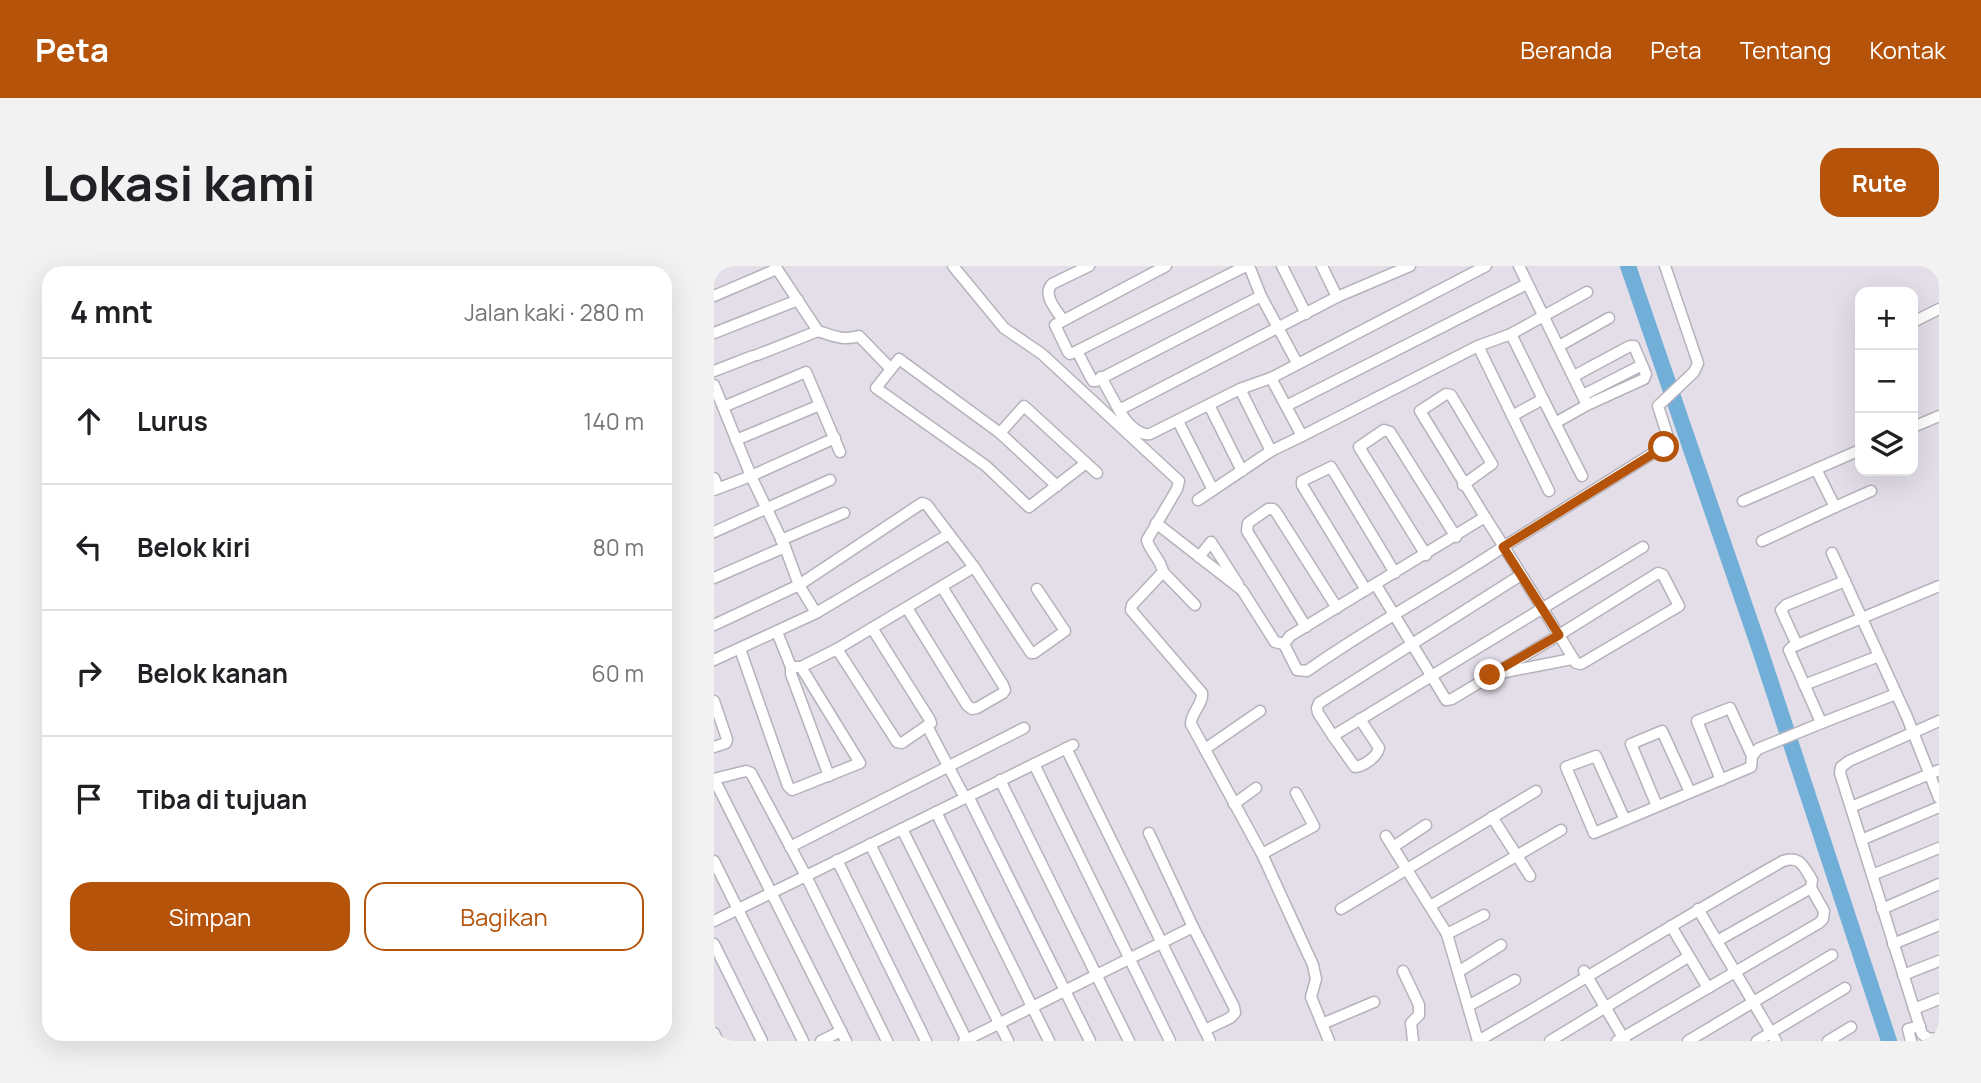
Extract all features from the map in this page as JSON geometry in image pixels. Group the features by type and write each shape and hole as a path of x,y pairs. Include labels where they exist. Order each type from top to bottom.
{"street":[{"path":"953,266 1004,328 1042,354 1177,478 1177,489 1147,543 1162,564 1163,572 1195,605"},
{"path":"1062,319 1048,294 1048,289 1052,284 1088,266"},
{"path":"1166,266 1055,325 1068,352 1070,354 1077,351 1247,266 1278,328 1299,362"},
{"path":"1282,266 1306,314"},
{"path":"1322,266 1337,297"},
{"path":"1119,410 1337,297 1397,269 1410,266"},
{"path":"1101,377 1119,410 1145,436 1240,389 1271,378 1486,266"},
{"path":"1519,266 1585,400"},
{"path":"1284,644 1297,670 1307,671 1664,447 1668,440 1665,424 1658,410 1659,404 1694,372 1698,363 1665,266"},
{"path":"714,296 776,268 818,331 839,338 859,336 890,368"},
{"path":"1286,406 1527,284"},
{"path":"1198,500 1271,451 1478,346 1511,334 1587,292"},
{"path":"1077,351 1093,381 1261,296"},
{"path":"714,333 798,300"},
{"path":"1918,320 1939,309"},
{"path":"1559,346 1609,318"},
{"path":"714,371 818,331"},
{"path":"1511,334 1581,476"},
{"path":"1478,346 1549,491"},
{"path":"1555,423 1585,400 1642,365 1634,346 1630,346 1574,376"},
{"path":"1057,486 1000,433 899,359 876,388 986,466 1029,507 1057,486 1086,463"},
{"path":"723,407 806,372 840,452"},
{"path":"1271,378 1302,436"},
{"path":"714,385 799,585 816,613"},
{"path":"1240,389 1271,451"},
{"path":"1395,573 1331,467 1302,481 1302,485 1371,588 1412,645 1444,698 1449,700 1559,635 1658,573 1663,575 1679,604 1577,664 1572,659 1559,635 1463,485 1420,411 1446,394 1451,395 1492,464 1463,485"},
{"path":"1513,416 1544,399"},
{"path":"736,440 820,405"},
{"path":"1209,405 1242,471"},
{"path":"1000,433 1024,407 1097,473"},
{"path":"1918,425 1939,415"},
{"path":"1178,421 1213,490"},
{"path":"1426,555 1359,447 1384,430 1390,432 1456,537"},
{"path":"715,485 751,476 835,438"},
{"path":"1743,501 1855,452"},
{"path":"1816,469 1835,507"},
{"path":"714,532 830,480"},
{"path":"1762,541 1871,491"},
{"path":"714,625 799,585 922,503 927,505 974,567 1031,653 1065,631 1037,589"},
{"path":"1306,627 1247,531 1248,523 1268,509 1276,512 1337,608"},
{"path":"714,578 844,513"},
{"path":"1284,644 1290,636 1485,517"},
{"path":"1156,523 1242,590"},
{"path":"714,660 816,613 949,534"},
{"path":"1199,557 1211,542 1275,642 1284,644"},
{"path":"1333,736 1643,547"},
{"path":"1832,553 1913,732 1934,772 1939,798"},
{"path":"828,776 791,674 796,667 837,649 974,567"},
{"path":"1163,572 1132,605 1131,610 1202,693 1191,724 1262,854 1313,965 1316,979 1311,995 1329,1041"},
{"path":"1360,719 1379,748 1377,755 1354,767 1318,713 1319,703 1521,575"},
{"path":"1797,645 1781,610 1786,605 1845,581"},
{"path":"1824,722 1819,720 1789,650 1939,586"},
{"path":"907,608 967,705 972,709 977,708 1003,693 1003,685 942,587"},
{"path":"837,649 897,742 902,743 931,723 872,628"},
{"path":"740,649 788,786 792,790 859,765 860,761 796,667 777,632"},
{"path":"1804,685 1879,656"},
{"path":"1490,675 1572,659"},
{"path":"1752,756 1758,749 1896,694"},
{"path":"714,701 727,739 726,743 714,747"},
{"path":"1625,820 1596,756 1566,767 1594,833 1625,820 1690,792 1721,780 1751,767 1752,756 1730,708 1697,721 1721,780"},
{"path":"1205,749 1260,711"},
{"path":"1939,721 1849,761 1840,773 1922,1034 1929,1040 1939,1038"},
{"path":"927,726 967,797 1090,1041"},
{"path":"790,847 1024,727"},
{"path":"1657,806 1631,744 1662,732 1690,792"},
{"path":"714,921 1070,746 1210,1041"},
{"path":"1034,764 1170,1041"},
{"path":"846,1041 714,779 746,771 751,773 806,876 887,1041"},
{"path":"1851,807 1934,772"},
{"path":"1000,780 1129,1041"},
{"path":"1234,804 1256,788"},
{"path":"1341,909 1536,791"},
{"path":"1262,854 1314,826 1296,793"},
{"path":"1861,840 1939,807"},
{"path":"936,811 1049,1041"},
{"path":"1492,817 1530,876"},
{"path":"1393,847 1426,825"},
{"path":"902,829 1008,1041"},
{"path":"1430,906 1561,830"},
{"path":"1149,833 1234,1007 1235,1013 1230,1018 1205,1030"},
{"path":"1386,836 1447,934 1478,1041 1586,974 1789,859 1801,863 1812,880 1811,888 1824,911 1823,919 1621,1040 1586,974"},
{"path":"870,844 966,1041 1193,927"},
{"path":"1872,875 1939,848"},
{"path":"837,860 926,1041"},
{"path":"714,861 803,1041"},
{"path":"1882,909 1939,884"},
{"path":"1717,941 1811,888"},
{"path":"1698,909 1773,1037"},
{"path":"1447,934 1484,915"},
{"path":"1894,944 1939,925"},
{"path":"1671,926 1708,988"},
{"path":"714,944 762,1041"},
{"path":"1458,972 1501,945"},
{"path":"1688,1041 1832,955"},
{"path":"1550,1041 1688,957"},
{"path":"1903,975 1939,961"},
{"path":"1403,971 1419,1004 1419,1015 1411,1023 1413,1041"},
{"path":"1468,1006 1515,979"},
{"path":"1757,1041 1773,1037 1845,989"},
{"path":"1914,1009 1939,999"},
{"path":"1322,1024 1374,1002"},
{"path":"1911,1041 1908,1029 1920,1026"},
{"path":"1828,1041 1851,1027"},
{"path":"821,1041 841,1031"},
{"path":"714,1034 718,1041"}],"waterway":[{"path":"1628,266 1759,647 1889,1041"}],"route":[{"path":"1490,675 1559,635 1503,547 1664,447"}]}
